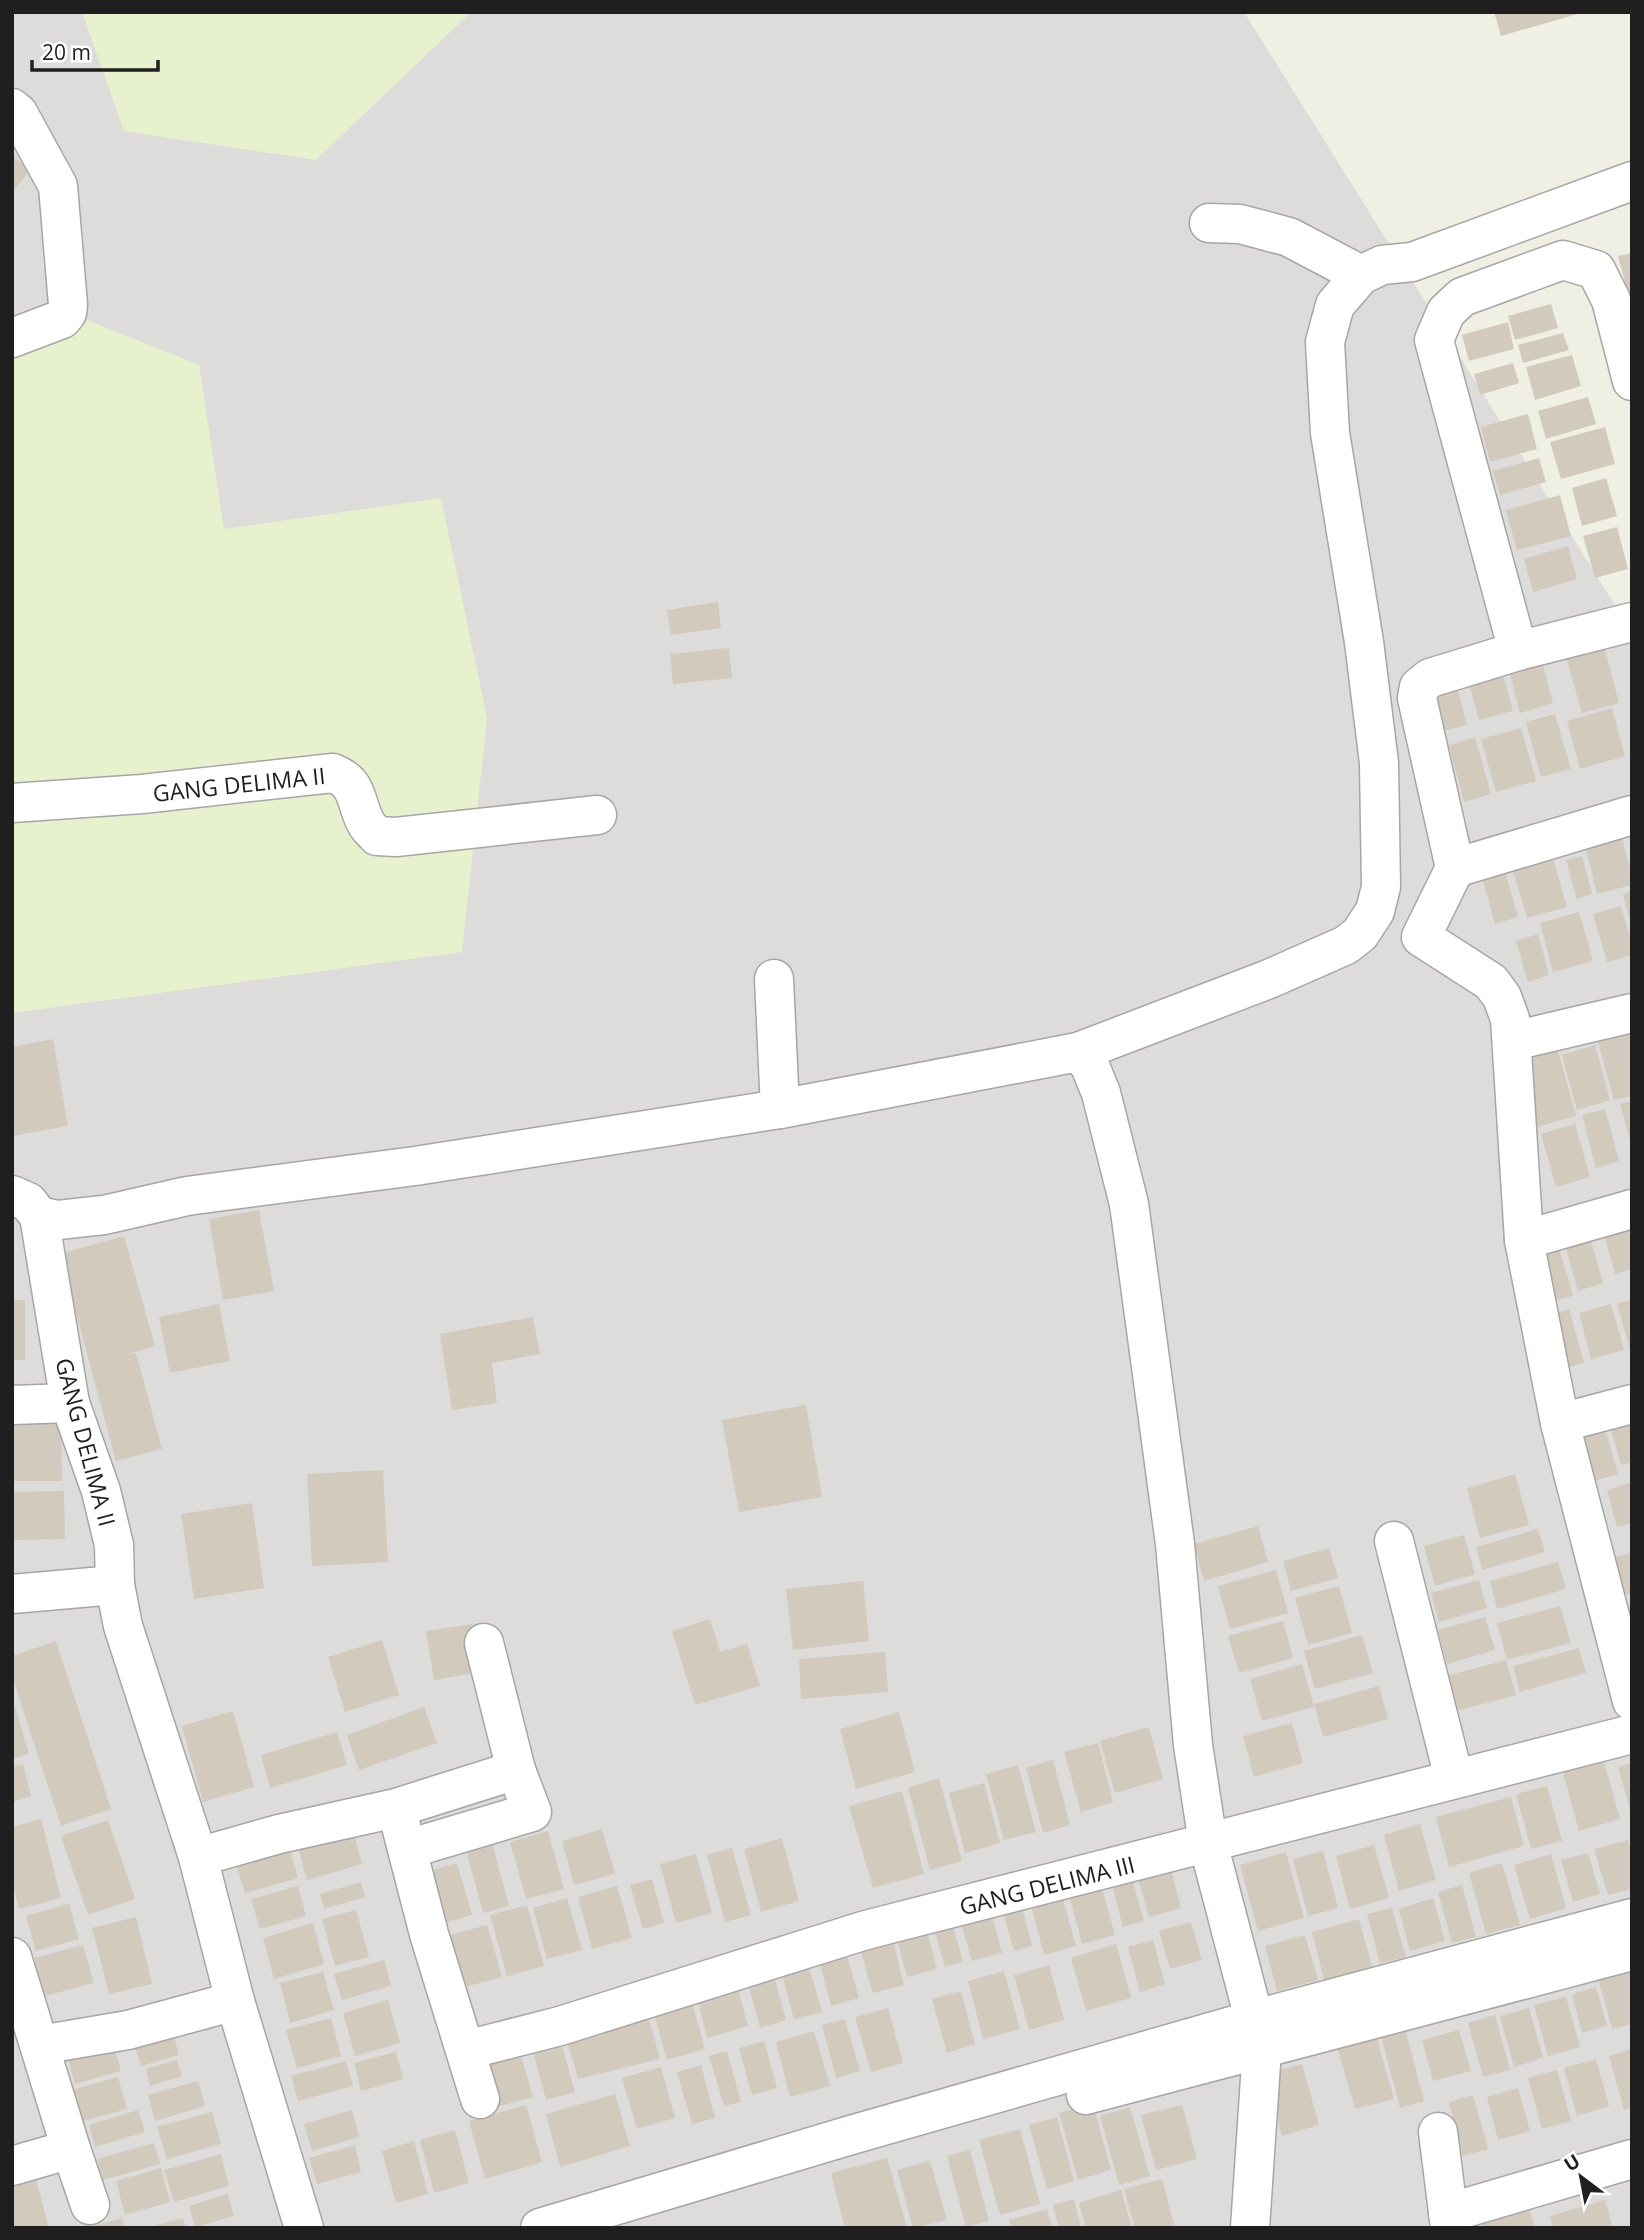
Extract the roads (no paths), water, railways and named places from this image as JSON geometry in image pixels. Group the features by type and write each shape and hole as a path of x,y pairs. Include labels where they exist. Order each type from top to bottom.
{"street":[{"path":"12,108 18,113 58,186 68,305 67,313 62,319 12,338"},
{"path":"26,1206 72,1219 104,1215 187,1196 415,1166 780,1109 1078,1052 1269,979 1346,945 1360,934 1376,911 1381,887 1378,763 1364,642 1330,433 1325,342 1335,305 1361,275 1382,265 1412,262 1632,181"},
{"path":"1209,223 1240,224 1289,237 1361,275"},
{"path":"1518,651 1434,340 1446,312 1462,297 1563,260 1596,270 1611,300 1632,381"},
{"path":"1421,937 1455,868 1420,719 1417,698 1419,687 1430,678 1518,651 1629,633"},
{"name":"GANG DELIMA II","path":"12,803 142,794 333,773 347,779 356,793 366,825 377,836 396,837 597,815"},
{"path":"1455,868 1632,815"},
{"path":"1376,911 1491,982 1502,997 1510,1019 1524,1240 1560,1423 1632,1701"},
{"path":"774,979 780,1109"},
{"path":"1513,1041 1632,1013"},
{"path":"1078,1052 1090,1066 1101,1093 1129,1204 1175,1544 1193,1745 1208,1843 1259,2034 1250,2228"},
{"name":"GANG DELIMA II","path":"26,1206 70,1403 108,1518 114,1545 115,1585 123,1626 198,1857 235,2001 304,2228"},
{"path":"1524,1240 1632,1209"},
{"path":"12,1405 70,1403"},
{"path":"1560,1423 1632,1404"},
{"path":"1394,1541 1454,1778"},
{"path":"12,1594 115,1585"},
{"path":"408,1850 532,1812 516,1770 484,1643"},
{"name":"GANG DELIMA III","path":"466,2050 560,2026 866,1930 1632,1734"},
{"path":"198,1857 279,1834 396,1808 516,1770"},
{"path":"396,1808 429,1934 480,2099"},
{"path":"540,2228 851,2135 853,2148 860,2152 868,2151 1259,2034 1632,1918"},
{"path":"1259,2034 1632,1951"},
{"path":"15,1972 90,2205"},
{"path":"40,2045 128,2030 235,2001"},
{"path":"1438,2133 1449,2220 1632,2159"},
{"path":"12,2166 71,2148"}]}
